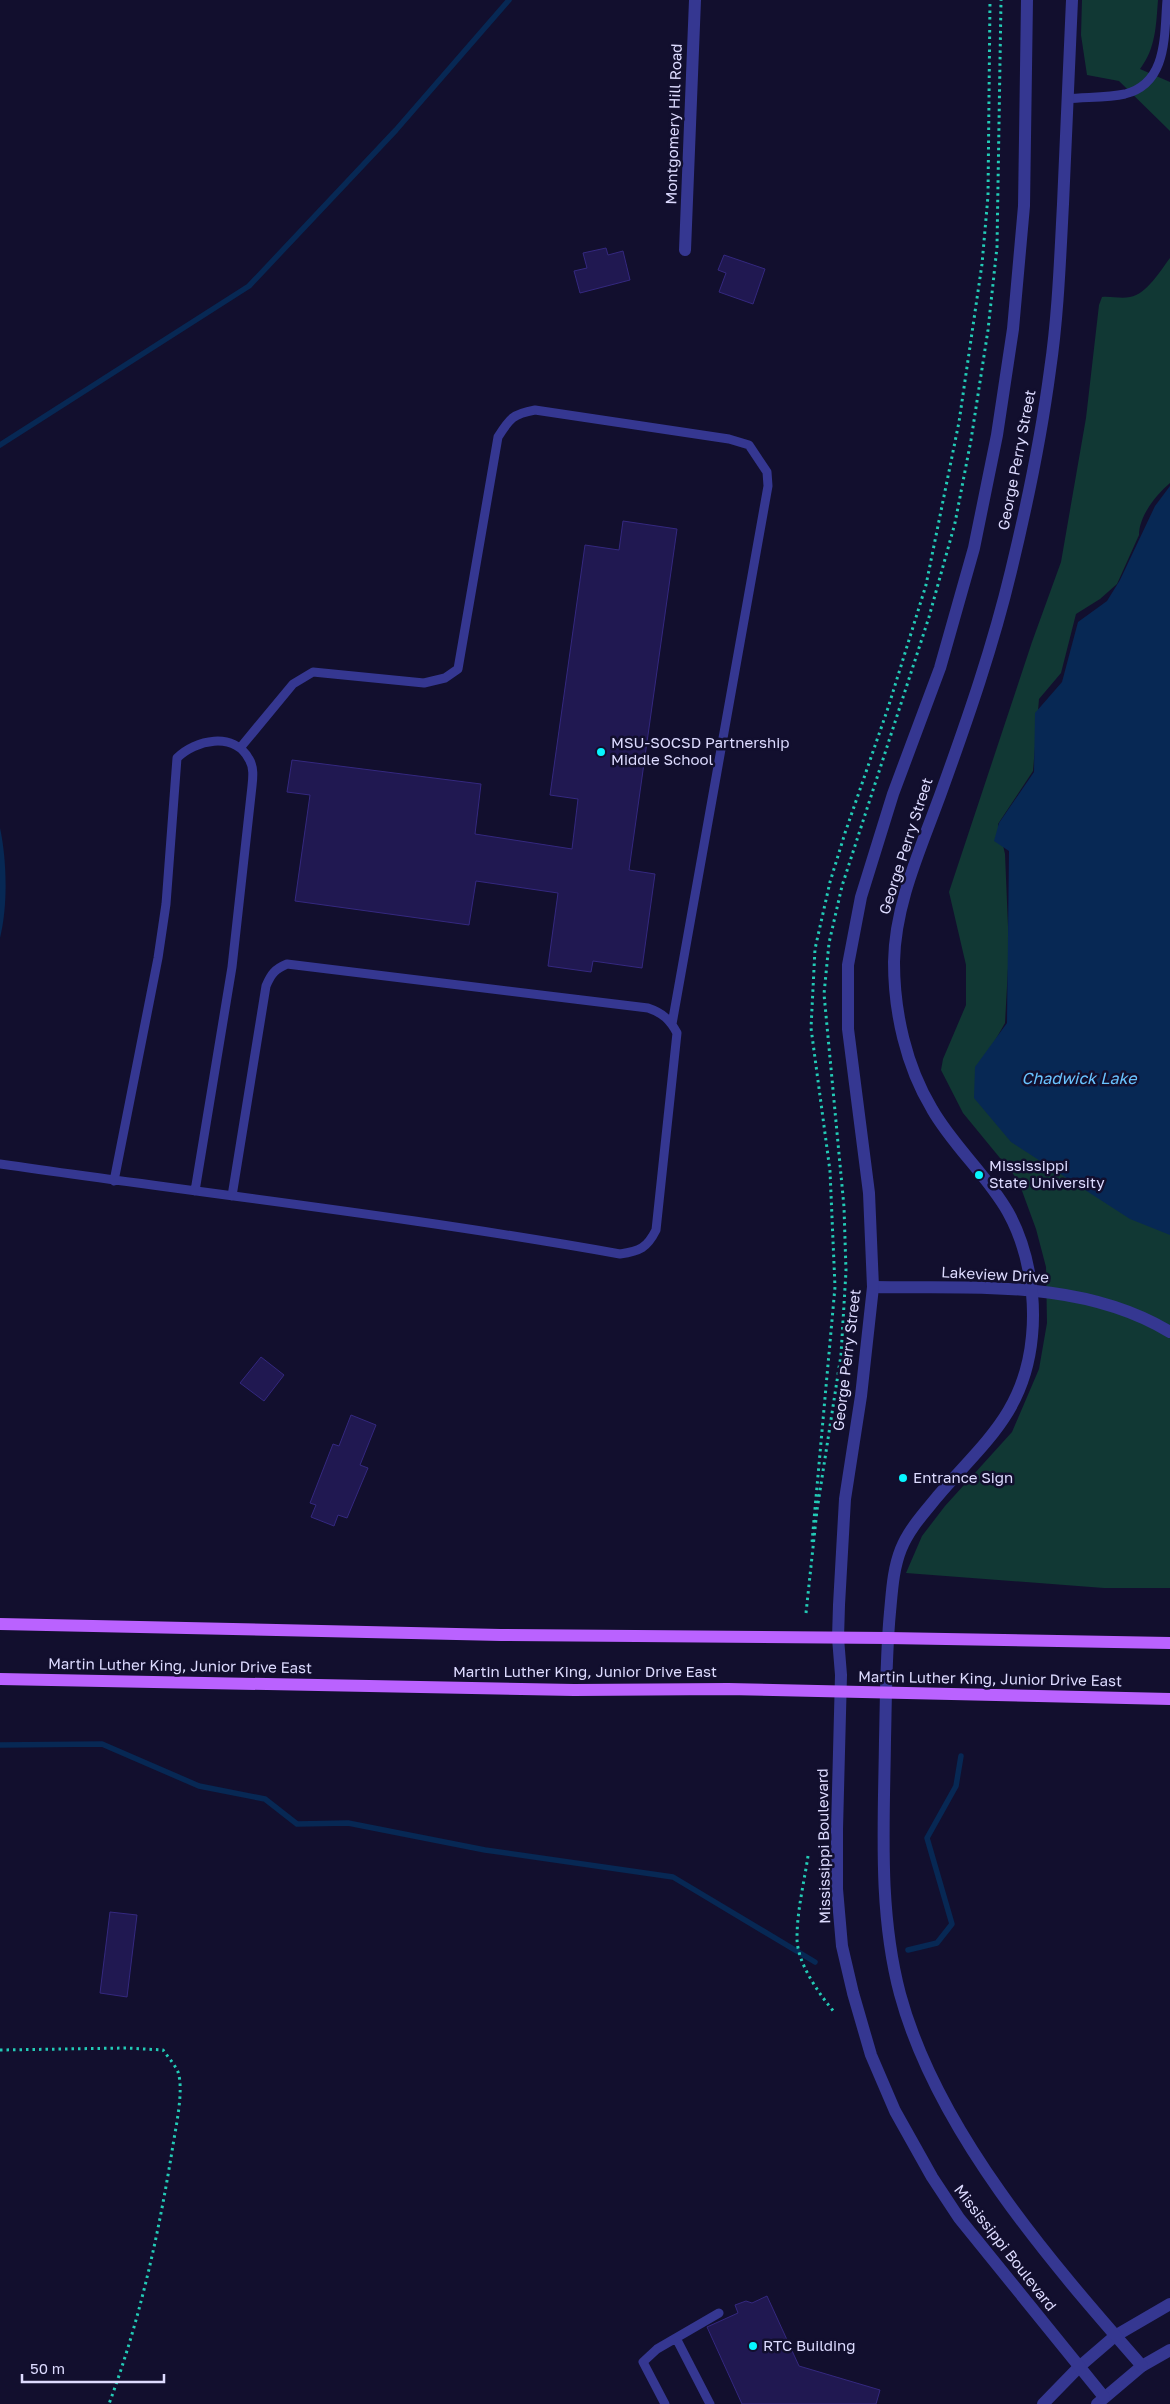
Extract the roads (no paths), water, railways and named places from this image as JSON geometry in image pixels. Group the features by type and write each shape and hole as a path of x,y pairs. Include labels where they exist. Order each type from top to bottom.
{"main road":[{"path":"0,1624 501,1636 888,1638 1170,1643"},
{"name":"Martin Luther King, Junior Drive East","path":"0,1679 564,1689 728,1689 1170,1699"}],"street":[{"name":"Montgomery Hill Road","path":"685,250 695,0"},
{"name":"George Perry Street","path":"838,1638 845,1499 861,1396 872,1288 869,1193 848,1029 848,965 861,896 893,794 940,668 962,591 974,548 995,445 1013,329 1024,206 1027,0"},
{"name":"George Perry Street","path":"888,1638 894,1574 900,1550 910,1530 995,1434 1009,1412 1022,1382 1032,1340 1031,1290 1024,1248 1006,1209 945,1130 919,1085 910,1063 899,1014 894,960 896,931 906,891 987,657 1010,573 1033,468 1051,367 1058,288 1072,0"},
{"name":"Lakeview Drive","path":"872,1288 1031,1290 1077,1297 1124,1310 1170,1332"},
{"name":"Mississippi Boulevard","path":"838,1638 841,1675 837,1888 842,1946 871,2054 895,2111 932,2178 958,2218 1079,2367 1100,2400"},
{"name":"Mississippi Boulevard","path":"888,1638 884,1893 889,1936 900,1994 921,2054 950,2115 992,2180 1060,2270 1142,2366"},
{"path":"1043,2404 1079,2367 1115,2336 1170,2304"},
{"path":"1100,2400 1142,2366 1170,2350"}],"lane":[{"path":"1067,99 1126,93 1156,74 1162,55 1167,0"},
{"path":"240,748 293,684 314,672 424,683 445,678 458,669 498,437 516,413 535,410 729,439 749,445 767,472 768,486 672,1024"},
{"path":"114,1181 166,904 177,758 186,749 203,741 223,742 240,748 250,759 253,770 232,967 195,1191"},
{"path":"0,1164 114,1181 485,1230 620,1254 637,1252 650,1242 656,1230 677,1033 661,1012 648,1008 287,964 277,968 270,976 266,986 232,1196"},
{"path":"665,2404 643,2362 657,2349 719,2313"},
{"path":"676,2338 710,2404"}],"water":[{"name":"Chadwick Lake","path":"1170,486 1170,1235 1130,1219 1011,1142 974,1098 975,1067 1007,1023 1009,851 994,841 999,823 1034,772 1035,713 1062,682 1078,622 1107,601 1120,580 1155,506"},
{"path":"0,828 6,883 3,925 0,938"}],"waterway":[{"path":"0,445 249,286 396,130 509,0"},
{"path":"0,1745 102,1744 199,1786 265,1799 297,1824 348,1823 485,1850 673,1877 815,1962"},
{"path":"908,1950 937,1943 952,1924 927,1838 956,1786 961,1756"}],"place":[{"name":"MSU-SOCSD Partnership Middle School","path":"601,752"},
{"name":"Mississippi State University","path":"979,1175"},
{"name":"Entrance Sign","path":"903,1478"},
{"name":"RTC Building","path":"753,2346"}]}
